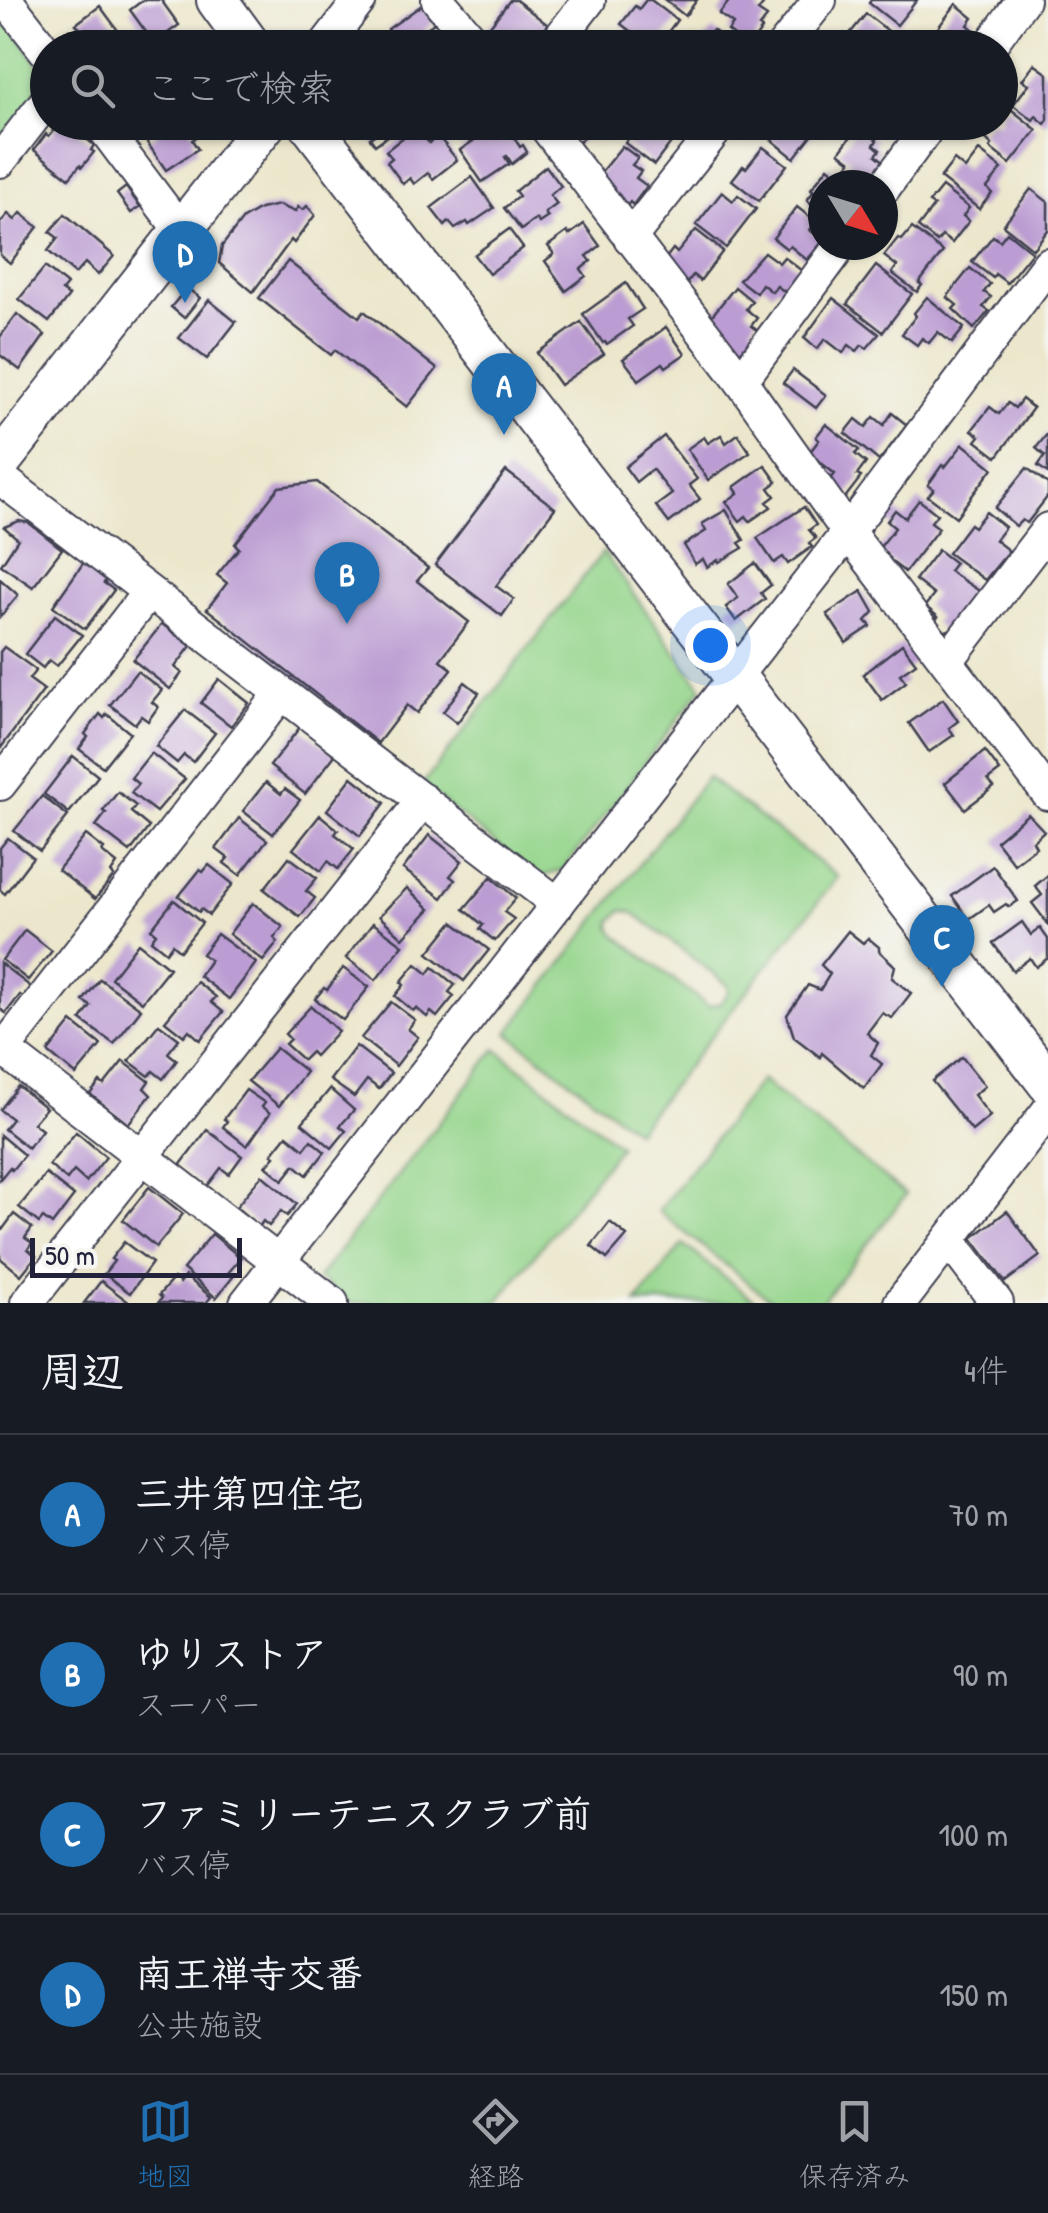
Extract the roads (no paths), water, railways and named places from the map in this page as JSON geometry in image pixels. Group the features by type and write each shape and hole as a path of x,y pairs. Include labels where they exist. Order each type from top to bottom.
{"street":[{"path":"6,0 30,31"},
{"path":"217,0 239,30"},
{"path":"337,30 360,0"},
{"path":"438,0 464,30"},
{"path":"566,30 588,0"},
{"path":"796,30 820,0"},
{"path":"1001,30 1023,0"},
{"path":"0,161 30,122"},
{"path":"113,140 181,230"},
{"path":"0,462 253,140"},
{"path":"322,140 1048,1083"},
{"path":"556,140 1047,792"},
{"path":"630,238 708,140"},
{"path":"897,170 919,140"},
{"path":"740,381 831,260"},
{"path":"246,1303 848,532 1048,264"},
{"path":"0,478 558,904"},
{"path":"947,661 1048,529"},
{"path":"0,784 148,593"},
{"path":"282,694 1,1050 332,1303"},
{"path":"27,1303 423,800"},
{"path":"900,1303 1048,1112"},
{"path":"948,1240 997,1303"}],"place":[{"name":"南王禅寺交番","path":"185,303"},
{"name":"三井第四住宅","path":"504,435"},
{"name":"ゆりストア","path":"347,624"},
{"name":"ファミリーテニスクラブ前","path":"942,987"}]}
